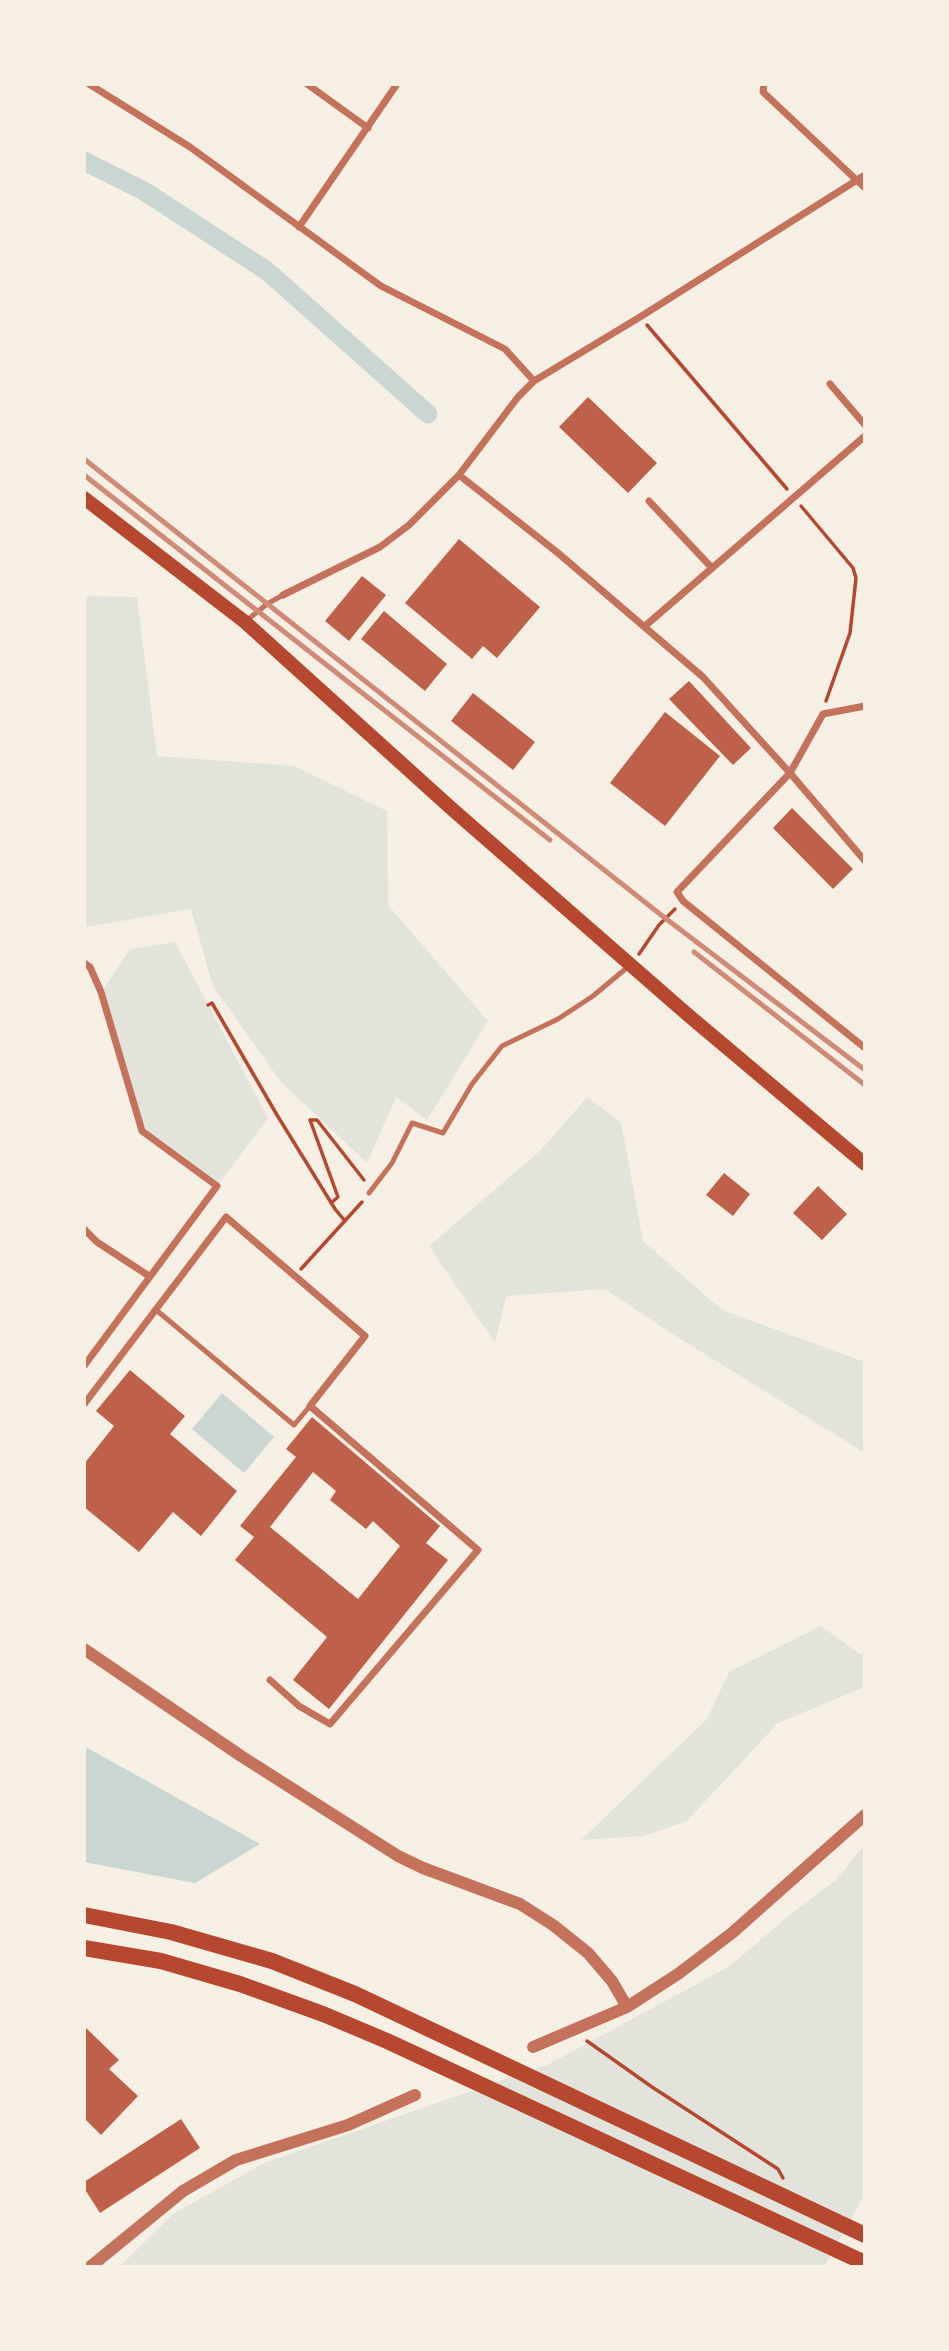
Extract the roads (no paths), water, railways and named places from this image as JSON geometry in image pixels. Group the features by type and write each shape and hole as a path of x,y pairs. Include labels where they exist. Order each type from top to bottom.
{"highway":[{"path":"84,1916 209,1942 272,1961 355,1994 865,2233"},
{"path":"84,1948 161,1961 240,1984 323,2014 387,2041 865,2265"}],"main road":[{"path":"84,498 245,622 452,809 865,1164"}],"street":[{"path":"89,84 190,146 381,286 505,349 534,381"},
{"path":"307,84 368,128"},
{"path":"299,227 397,84"},
{"path":"764,84 763,92 862,178 865,188"},
{"path":"283,595 380,547 410,525 459,475 512,404 534,381 862,178"},
{"path":"830,384 865,425"},
{"path":"645,626 865,436"},
{"path":"459,475 645,626 703,677 865,861"},
{"path":"649,501 712,568"},
{"path":"865,706 823,714 790,774 677,892 683,901 865,1048"},
{"path":"84,964 90,967 101,992 142,1131 217,1186 84,1366"},
{"path":"85,1403 226,1217 298,1273 365,1336 310,1406 478,1550 330,1724 299,1706 270,1680"},
{"path":"84,1228 97,1242 149,1276"},
{"path":"84,1649 241,1756 398,1856 520,1904 553,1925 588,1953 612,1981 627,2007"},
{"path":"533,2048 627,2007 678,1974 732,1933 865,1815"},
{"path":"90,2267 183,2191 236,2160 348,2125 415,2095"}],"lane":[{"path":"245,622 283,595"},
{"path":"371,1192 393,1163 412,1123 443,1133 472,1084 502,1046 558,1018 593,996 631,965"},
{"path":"155,1309 294,1425 310,1406"}],"waterway":[{"path":"84,161 144,191 267,271 428,414"}],"railway":[{"path":"84,459 665,918 865,1070"},
{"path":"84,475 550,840"},
{"path":"694,952 865,1085"}]}
